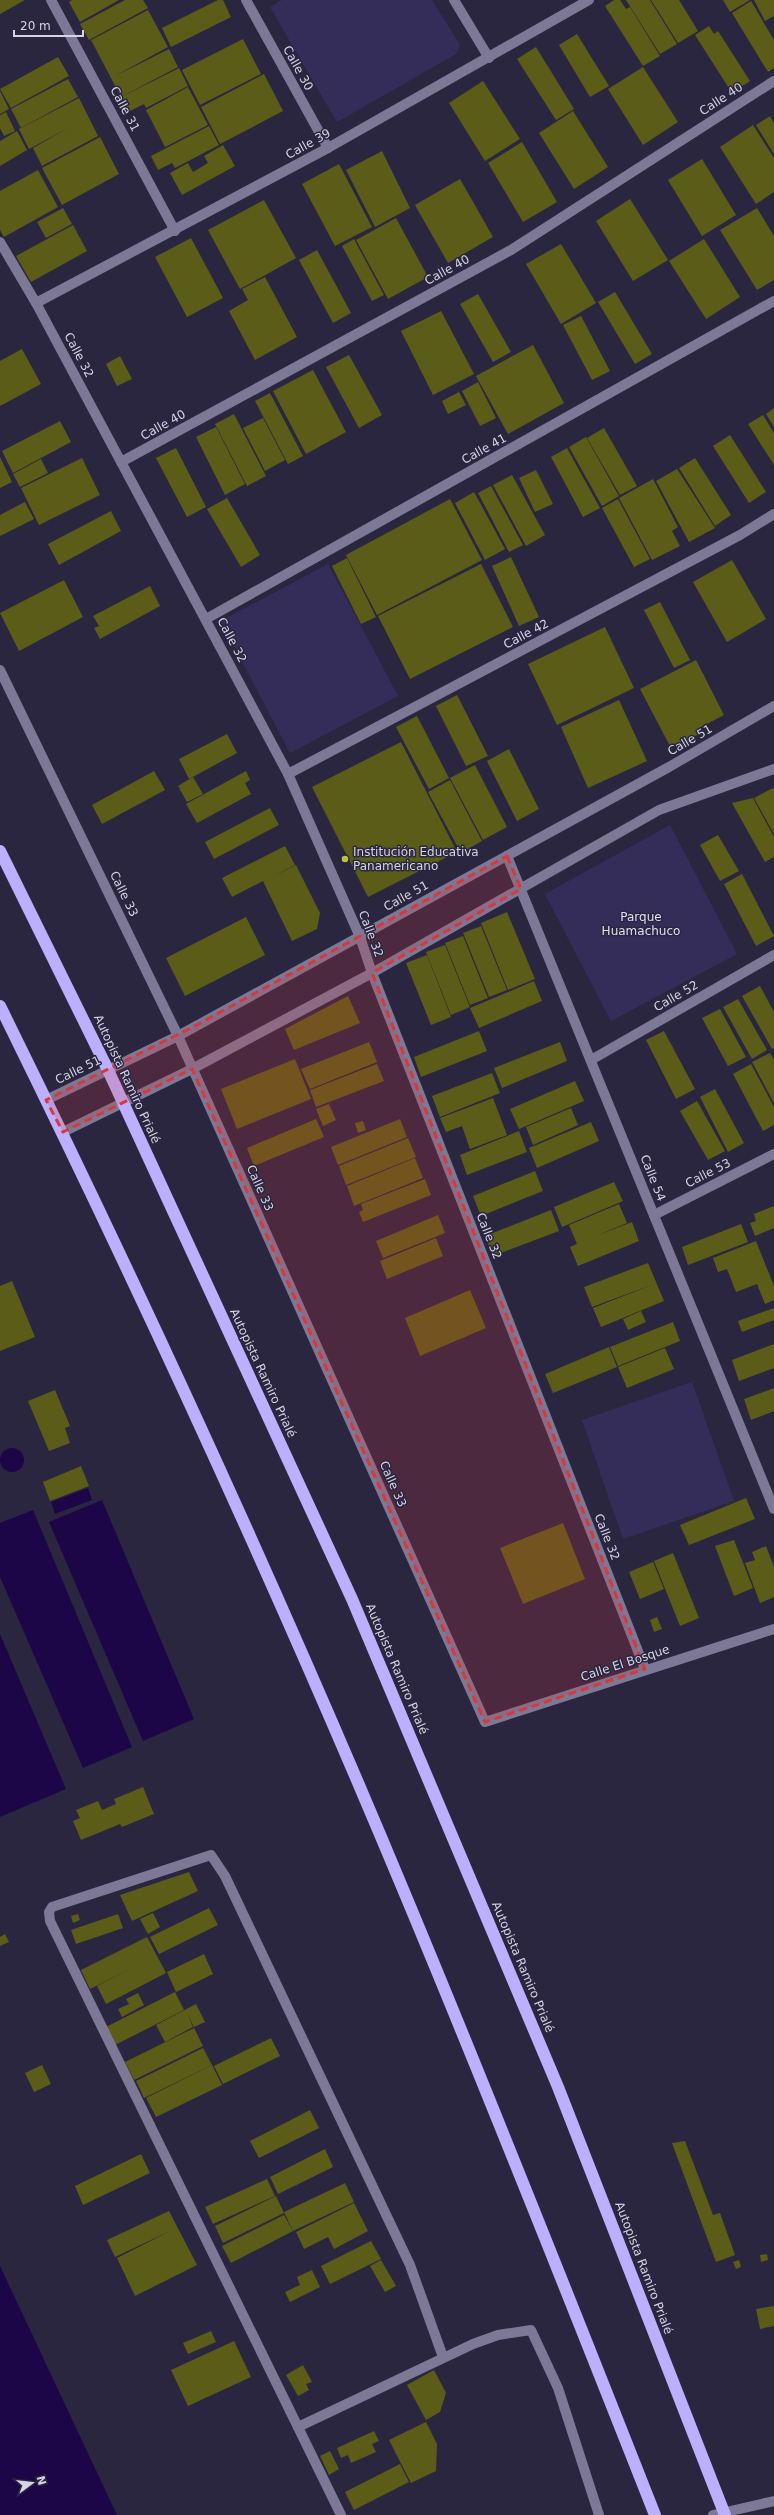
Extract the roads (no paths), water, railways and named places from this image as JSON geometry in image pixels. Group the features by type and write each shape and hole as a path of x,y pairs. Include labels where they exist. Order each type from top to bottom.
{"highway":[{"name":"Autopista Ramiro Prialé","path":"0,852 108,1070 352,1599 558,2087 721,2514"},
{"path":"0,1006 63,1132 232,1496 404,1891 518,2168 655,2515"}],"street":[{"name":"Calle 31","path":"51,0 175,231"},
{"name":"Calle 30","path":"246,0 328,148"},
{"path":"454,0 489,58"},
{"name":"Calle 39","path":"36,303 175,231 328,148 589,0"},
{"name":"Calle 40","path":"121,462 511,250 774,81"},
{"name":"Calle 32","path":"0,242 36,303 206,618 288,774 360,937 372,973 646,1669"},
{"name":"Calle 41","path":"206,618 774,301"},
{"name":"Calle 42","path":"288,774 726,543 774,514"},
{"name":"Calle 33","path":"0,670 178,1036 485,1722"},
{"name":"Calle 51","path":"46,1100 178,1036 507,856 774,706"},
{"path":"63,1132 192,1068 372,973 659,810 774,769"},
{"name":"Calle 54","path":"507,856 774,1509"},
{"name":"Calle 52","path":"590,1060 774,955"},
{"name":"Calle 53","path":"654,1215 774,1154"},
{"name":"Calle El Bosque","path":"485,1722 774,1629"},
{"path":"341,2515 50,1921 49,1912 52,1907 211,1855 225,1876 410,2265 444,2357"},
{"path":"298,2427 444,2357 498,2335 531,2330 558,2388 599,2515"},
{"path":"721,2514 774,2501"}],"place":[{"name":"Institución Educativa Panamericano","path":"345,859"}],"park label":[{"name":"Parque Huamachuco","path":"641,924"}]}
